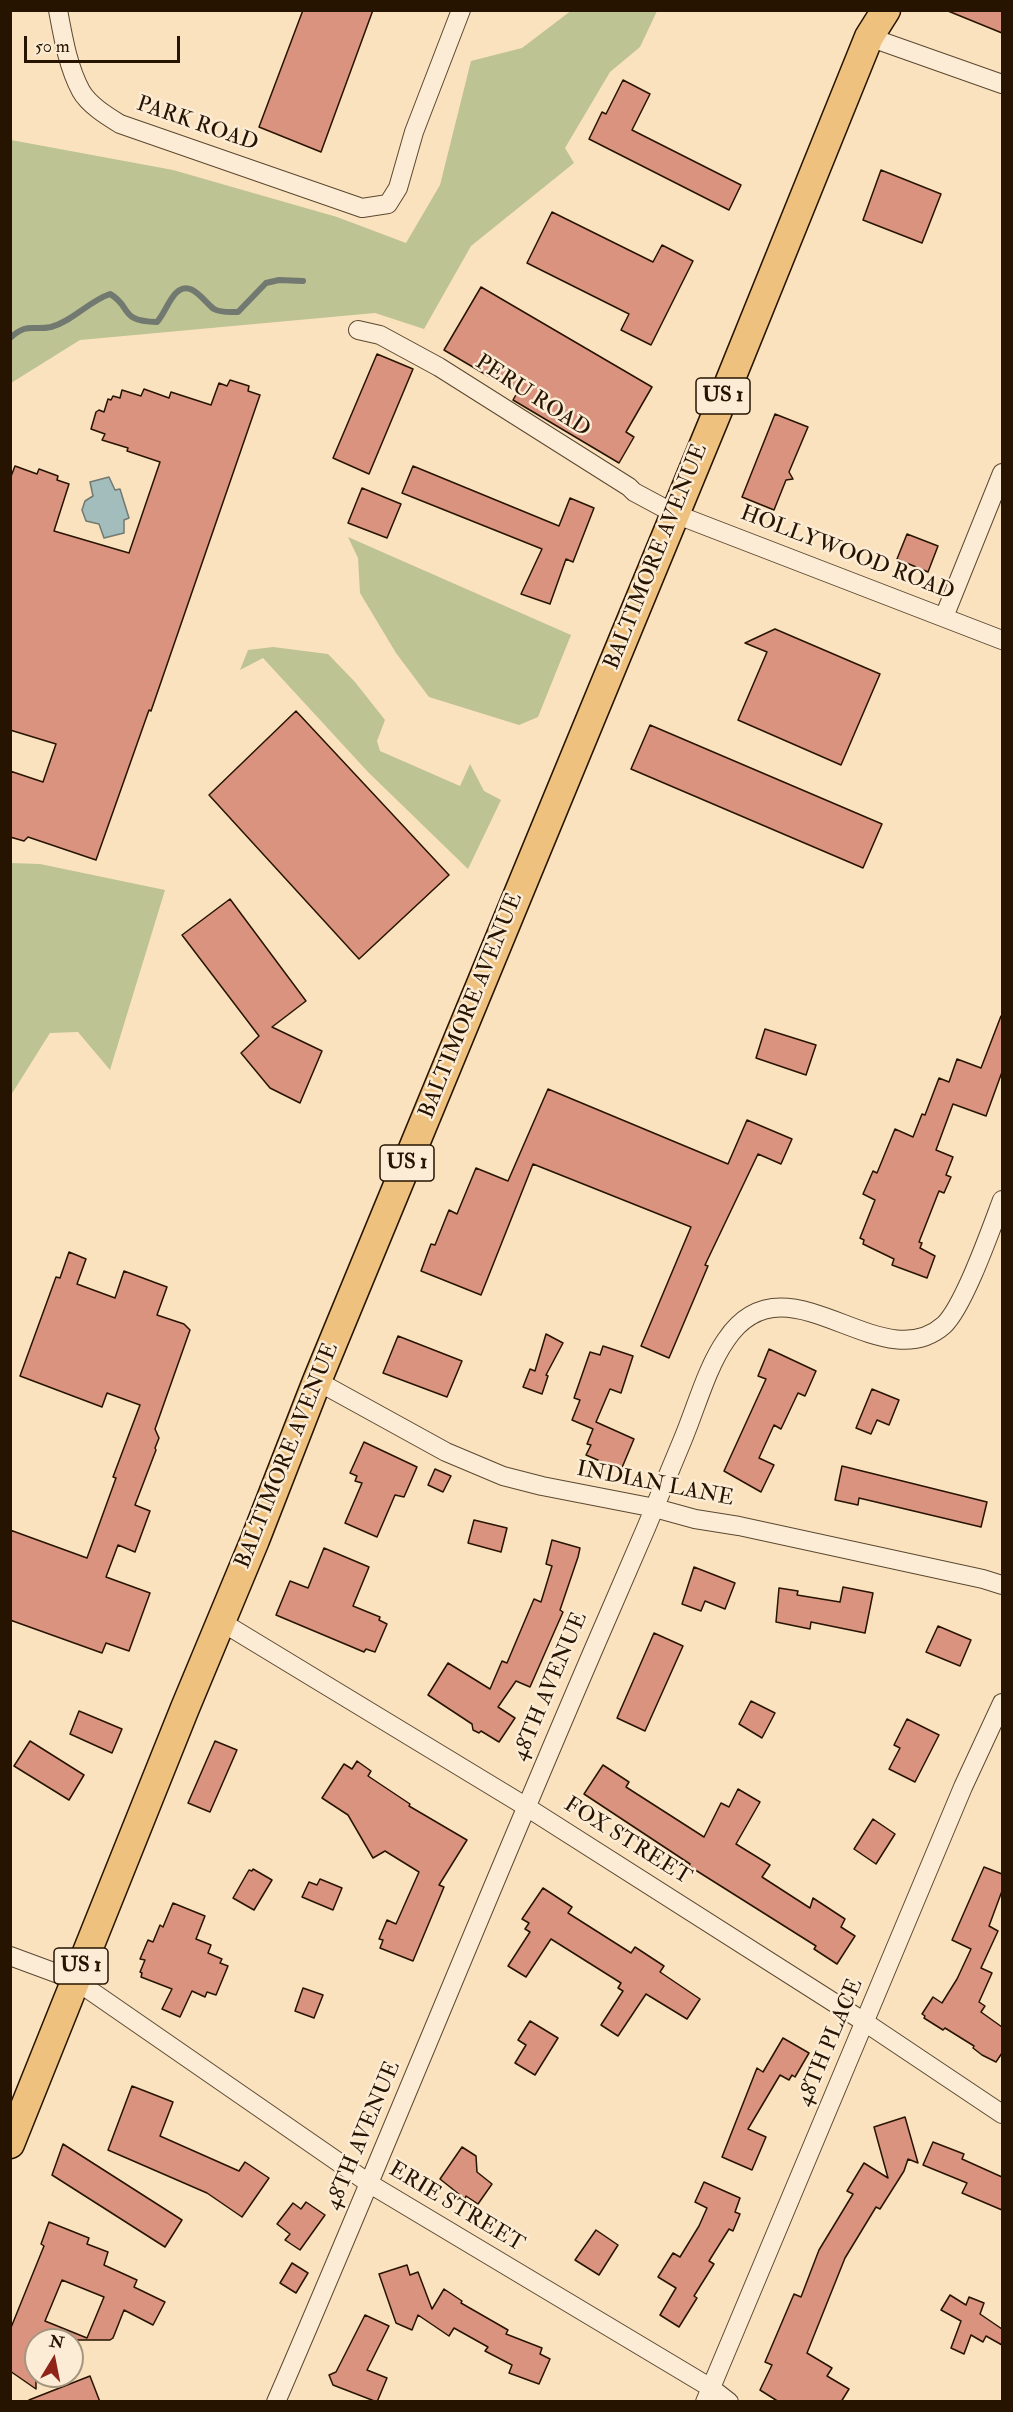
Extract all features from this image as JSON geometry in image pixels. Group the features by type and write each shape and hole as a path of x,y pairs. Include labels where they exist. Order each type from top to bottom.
{"main road":[{"name":"BALTIMORE AVENUE","path":"10,2144 255,1540 317,1381 675,514 869,24 886,10"}],"street":[{"name":"PARK ROAD","path":"58,10 64,41 82,93 103,114 120,124 362,208 388,204 398,188 414,132 461,10"},
{"path":"869,24 1002,84"},
{"name":"PERU ROAD","path":"358,330 380,335 430,362 490,398 634,492 675,514"},
{"path":"944,616 1002,473"},
{"name":"HOLLYWOOD ROAD","path":"675,514 1002,640"},
{"name":"48TH AVENUE","path":"276,2402 370,2184 525,1806 655,1508 723,1344 743,1320 757,1312 775,1308 791,1308 819,1313 897,1341 928,1334 944,1324 963,1296 1002,1200"},
{"name":"INDIAN LANE","path":"317,1381 472,1464 542,1486 655,1508 695,1519 739,1526 984,1579 1002,1585"},
{"name":"FOX STREET","path":"220,1622 525,1806 866,2023 1002,2114"},
{"name":"48TH PLACE","path":"708,2395 866,2023 963,1787 1002,1703"},
{"name":"ERIE STREET","path":"10,1956 75,1980 370,2184 708,2395 729,2402"}],"green space":[{"path":"572,10 657,11 640,47 610,72 565,148 574,163 471,246 424,329 375,313 80,340 11,383 11,140 173,170 337,217 406,243 440,185 471,61 522,48"},
{"path":"348,537 571,635 538,717 519,725 429,697 396,653 360,593 358,558"},
{"path":"273,647 328,654 355,682 385,720 377,741 380,751 460,786 470,764 484,791 501,800 468,869 368,772 263,658 240,670 248,650"},
{"path":"11,863 40,864 165,890 110,1070 78,1032 50,1033 11,1095"}],"water":[{"path":"109,477 115,490 120,489 129,518 124,520 124,533 104,538 99,524 86,521 82,510 85,501 93,496 90,482"}],"building":[{"path":"303,10 373,10 321,152 259,127"},
{"path":"1002,10 1002,33 948,11"},
{"path":"623,80 650,94 632,130 741,185 729,210 589,139 602,112 606,114"},
{"path":"881,170 941,194 922,243 863,220"},
{"path":"552,212 653,262 662,245 693,261 651,345 621,330 629,314 527,263"},
{"path":"481,287 652,387 626,432 634,437 619,463 513,400 517,393 444,350"},
{"path":"377,354 413,369 369,474 333,458"},
{"path":"230,380 249,386 248,391 260,395 151,711 149,710 96,860 28,837 24,841 10,837 10,771 43,782 56,744 10,730 10,479 15,466 37,474 39,469 58,476 57,480 69,484 54,531 129,553 160,462 102,440 105,434 91,429 96,412 99,410 104,412 108,399 111,400 113,396 120,398 122,390 141,396 144,389 169,398 171,392 211,405 219,383 227,386"},
{"path":"775,414 808,427 789,472 793,479 786,480 774,510 742,497"},
{"path":"413,466 559,526 570,498 594,508 573,562 566,559 550,604 521,594 542,549 402,493"},
{"path":"362,488 401,504 387,538 348,523"},
{"path":"907,534 938,546 928,572 897,559"},
{"path":"775,629 880,674 841,765 738,720 767,652 745,643"},
{"path":"296,711 449,875 359,959 209,795"},
{"path":"650,725 882,824 863,868 631,769"},
{"path":"230,899 306,1001 272,1027 322,1051 300,1103 270,1088 241,1053 259,1036 182,935"},
{"path":"1001,1016 1002,1072 986,1116 953,1104 936,1150 953,1157 946,1175 951,1177 944,1193 939,1191 919,1242 922,1243 920,1248 935,1256 927,1278 892,1265 894,1259 863,1244 864,1240 860,1238 875,1200 863,1194 873,1171 877,1173 895,1129 913,1137 922,1114 925,1115 939,1078 949,1082 957,1059 981,1068"},
{"path":"765,1029 816,1045 806,1075 756,1058"},
{"path":"548,1089 728,1164 747,1120 792,1139 781,1164 758,1154 705,1265 708,1266 669,1358 641,1346 691,1227 533,1164 481,1295 421,1271 431,1244 435,1245 449,1210 457,1214 476,1168 508,1181"},
{"path":"69,1252 86,1259 77,1284 115,1298 124,1271 167,1287 157,1315 184,1324 190,1330 155,1429 159,1438 156,1450 135,1505 150,1511 135,1552 118,1545 106,1577 150,1593 129,1651 106,1643 102,1653 10,1620 10,1530 87,1558 116,1478 113,1477 140,1405 107,1393 102,1407 20,1376 56,1277 60,1278"},
{"path":"546,1334 563,1343 546,1375 548,1376 542,1394 523,1387 530,1369 535,1371"},
{"path":"398,1336 462,1361 447,1397 383,1373"},
{"path":"603,1346 633,1356 621,1393 610,1389 596,1422 634,1439 621,1470 586,1455 591,1445 587,1444 593,1429 572,1420 580,1400 574,1398 590,1352 600,1355"},
{"path":"769,1349 816,1371 805,1396 798,1393 781,1429 774,1425 759,1458 774,1465 761,1492 724,1471 766,1379 758,1376"},
{"path":"872,1389 899,1400 889,1425 877,1420 871,1434 856,1428"},
{"path":"364,1442 417,1467 404,1497 395,1495 377,1537 345,1523 362,1483 355,1481 357,1476 350,1473"},
{"path":"842,1466 987,1502 981,1527 859,1498 858,1505 835,1500"},
{"path":"435,1469 451,1476 443,1492 428,1485"},
{"path":"474,1520 507,1528 501,1552 468,1543"},
{"path":"552,1540 580,1548 578,1557 560,1610 563,1612 530,1687 516,1681 498,1707 515,1718 499,1742 481,1731 479,1733 473,1730 472,1724 428,1695 448,1663 490,1689 502,1661 507,1663 534,1599 541,1602 552,1566 546,1564"},
{"path":"324,1548 369,1567 353,1606 380,1617 379,1620 387,1624 375,1652 366,1649 364,1652 276,1615 290,1581 308,1588"},
{"path":"694,1567 735,1583 725,1609 705,1601 701,1611 682,1604"},
{"path":"843,1587 873,1593 865,1633 811,1622 810,1629 776,1622 779,1588 798,1591 797,1595 840,1602"},
{"path":"938,1626 971,1640 960,1666 926,1652"},
{"path":"654,1633 683,1646 645,1731 617,1718"},
{"path":"751,1701 775,1713 762,1738 739,1724"},
{"path":"79,1711 122,1729 112,1753 70,1734"},
{"path":"907,1719 939,1735 915,1782 889,1769 900,1748 894,1745"},
{"path":"30,1741 84,1775 69,1800 14,1766"},
{"path":"215,1741 237,1750 210,1812 188,1803"},
{"path":"357,1761 371,1771 368,1776 410,1804 409,1806 467,1840 439,1885 444,1887 413,1961 380,1948 383,1940 379,1939 387,1920 396,1924 419,1872 385,1851 373,1858 348,1815 322,1798 344,1764 352,1769"},
{"path":"603,1765 629,1782 626,1787 704,1837 721,1803 729,1807 738,1789 760,1802 736,1844 770,1865 762,1877 810,1908 813,1898 845,1919 841,1927 855,1936 837,1964 814,1949 816,1946 689,1866 690,1864 584,1794"},
{"path":"873,1819 895,1834 876,1864 854,1849"},
{"path":"984,1867 1002,1874 1002,1891 989,1926 998,1931 981,1968 992,1973 979,2002 985,2006 981,2012 1002,2027 1002,2053 996,2062 982,2055 973,2048 974,2046 945,2028 943,2030 924,2018 922,2014 933,1997 942,2003 957,1979 971,1949 952,1940"},
{"path":"253,1869 272,1880 254,1910 233,1898 249,1870"},
{"path":"320,1879 342,1888 333,1910 302,1897 309,1882 317,1885"},
{"path":"543,1888 572,1907 568,1913 631,1953 635,1947 664,1966 660,1972 700,1999 687,2019 646,1994 618,2036 601,2025 623,1991 618,1988 621,1983 551,1939 526,1977 508,1966 530,1932 525,1929 529,1923 522,1919"},
{"path":"173,1903 205,1916 196,1939 211,1945 208,1953 222,1959 220,1963 228,1966 216,1995 207,1992 205,1997 192,1991 180,2017 162,2009 172,1989 141,1977 140,1972 145,1960 140,1959 148,1940 153,1942 160,1925 163,1927"},
{"path":"303,1988 323,1995 314,2018 295,2011"},
{"path":"530,2021 558,2038 535,2075 515,2063 526,2045 518,2040"},
{"path":"783,2038 809,2053 795,2077 792,2075 789,2080 780,2075 748,2129 766,2137 752,2170 722,2157 757,2068 763,2072"},
{"path":"132,2086 173,2102 160,2136 239,2171 245,2162 269,2178 242,2217 207,2193 108,2150"},
{"path":"905,2117 918,2163 908,2159 904,2171 880,2209 876,2207 845,2258 807,2353 832,2368 827,2376 849,2389 841,2402 779,2402 760,2390 772,2365 765,2362 794,2294 801,2297 819,2250 853,2194 847,2191 864,2163 888,2178 874,2127"},
{"path":"933,2142 964,2154 962,2159 1002,2177 1002,2210 962,2193 967,2183 923,2165"},
{"path":"63,2144 182,2220 165,2247 52,2175"},
{"path":"462,2147 476,2156 477,2172 492,2184 478,2204 466,2196 465,2199 440,2179"},
{"path":"704,2182 740,2198 735,2212 740,2214 733,2231 729,2229 709,2261 714,2264 694,2296 697,2298 679,2327 660,2315 676,2288 658,2277 673,2253 680,2257 699,2226 707,2208 695,2202"},
{"path":"306,2202 325,2215 300,2250 285,2240 290,2234 277,2224 293,2203 301,2209"},
{"path":"49,2222 89,2238 87,2244 108,2252 104,2265 137,2280 134,2287 165,2302 153,2325 124,2310 113,2338 84,2340 84,2337 87,2338 104,2297 62,2280 45,2321 62,2328 24,2328 24,2381 10,2371 10,2330 44,2246 41,2244"},
{"path":"596,2230 618,2245 599,2275 575,2260"},
{"path":"292,2263 308,2273 296,2293 280,2283"},
{"path":"407,2265 410,2275 418,2272 432,2309 444,2289 462,2301 461,2303 508,2330 506,2334 542,2348 540,2354 550,2359 539,2384 509,2373 512,2365 485,2351 488,2347 454,2328 449,2336 418,2315 412,2330 396,2323 379,2274"},
{"path":"950,2295 966,2305 969,2297 984,2303 980,2314 1002,2329 1002,2345 986,2336 983,2342 971,2335 964,2354 951,2348 961,2321 941,2310"},
{"path":"365,2315 389,2326 367,2370 387,2378 377,2402 333,2385 329,2375 336,2372"},
{"path":"90,2376 100,2402 29,2402 29,2400 60,2388 84,2388 84,2378"}],"waterway":[{"path":"10,338 21,330 59,324 110,294 136,319 157,322 175,294 181,289 186,288 196,292 214,309 238,312 266,283 279,280 303,281"}]}
